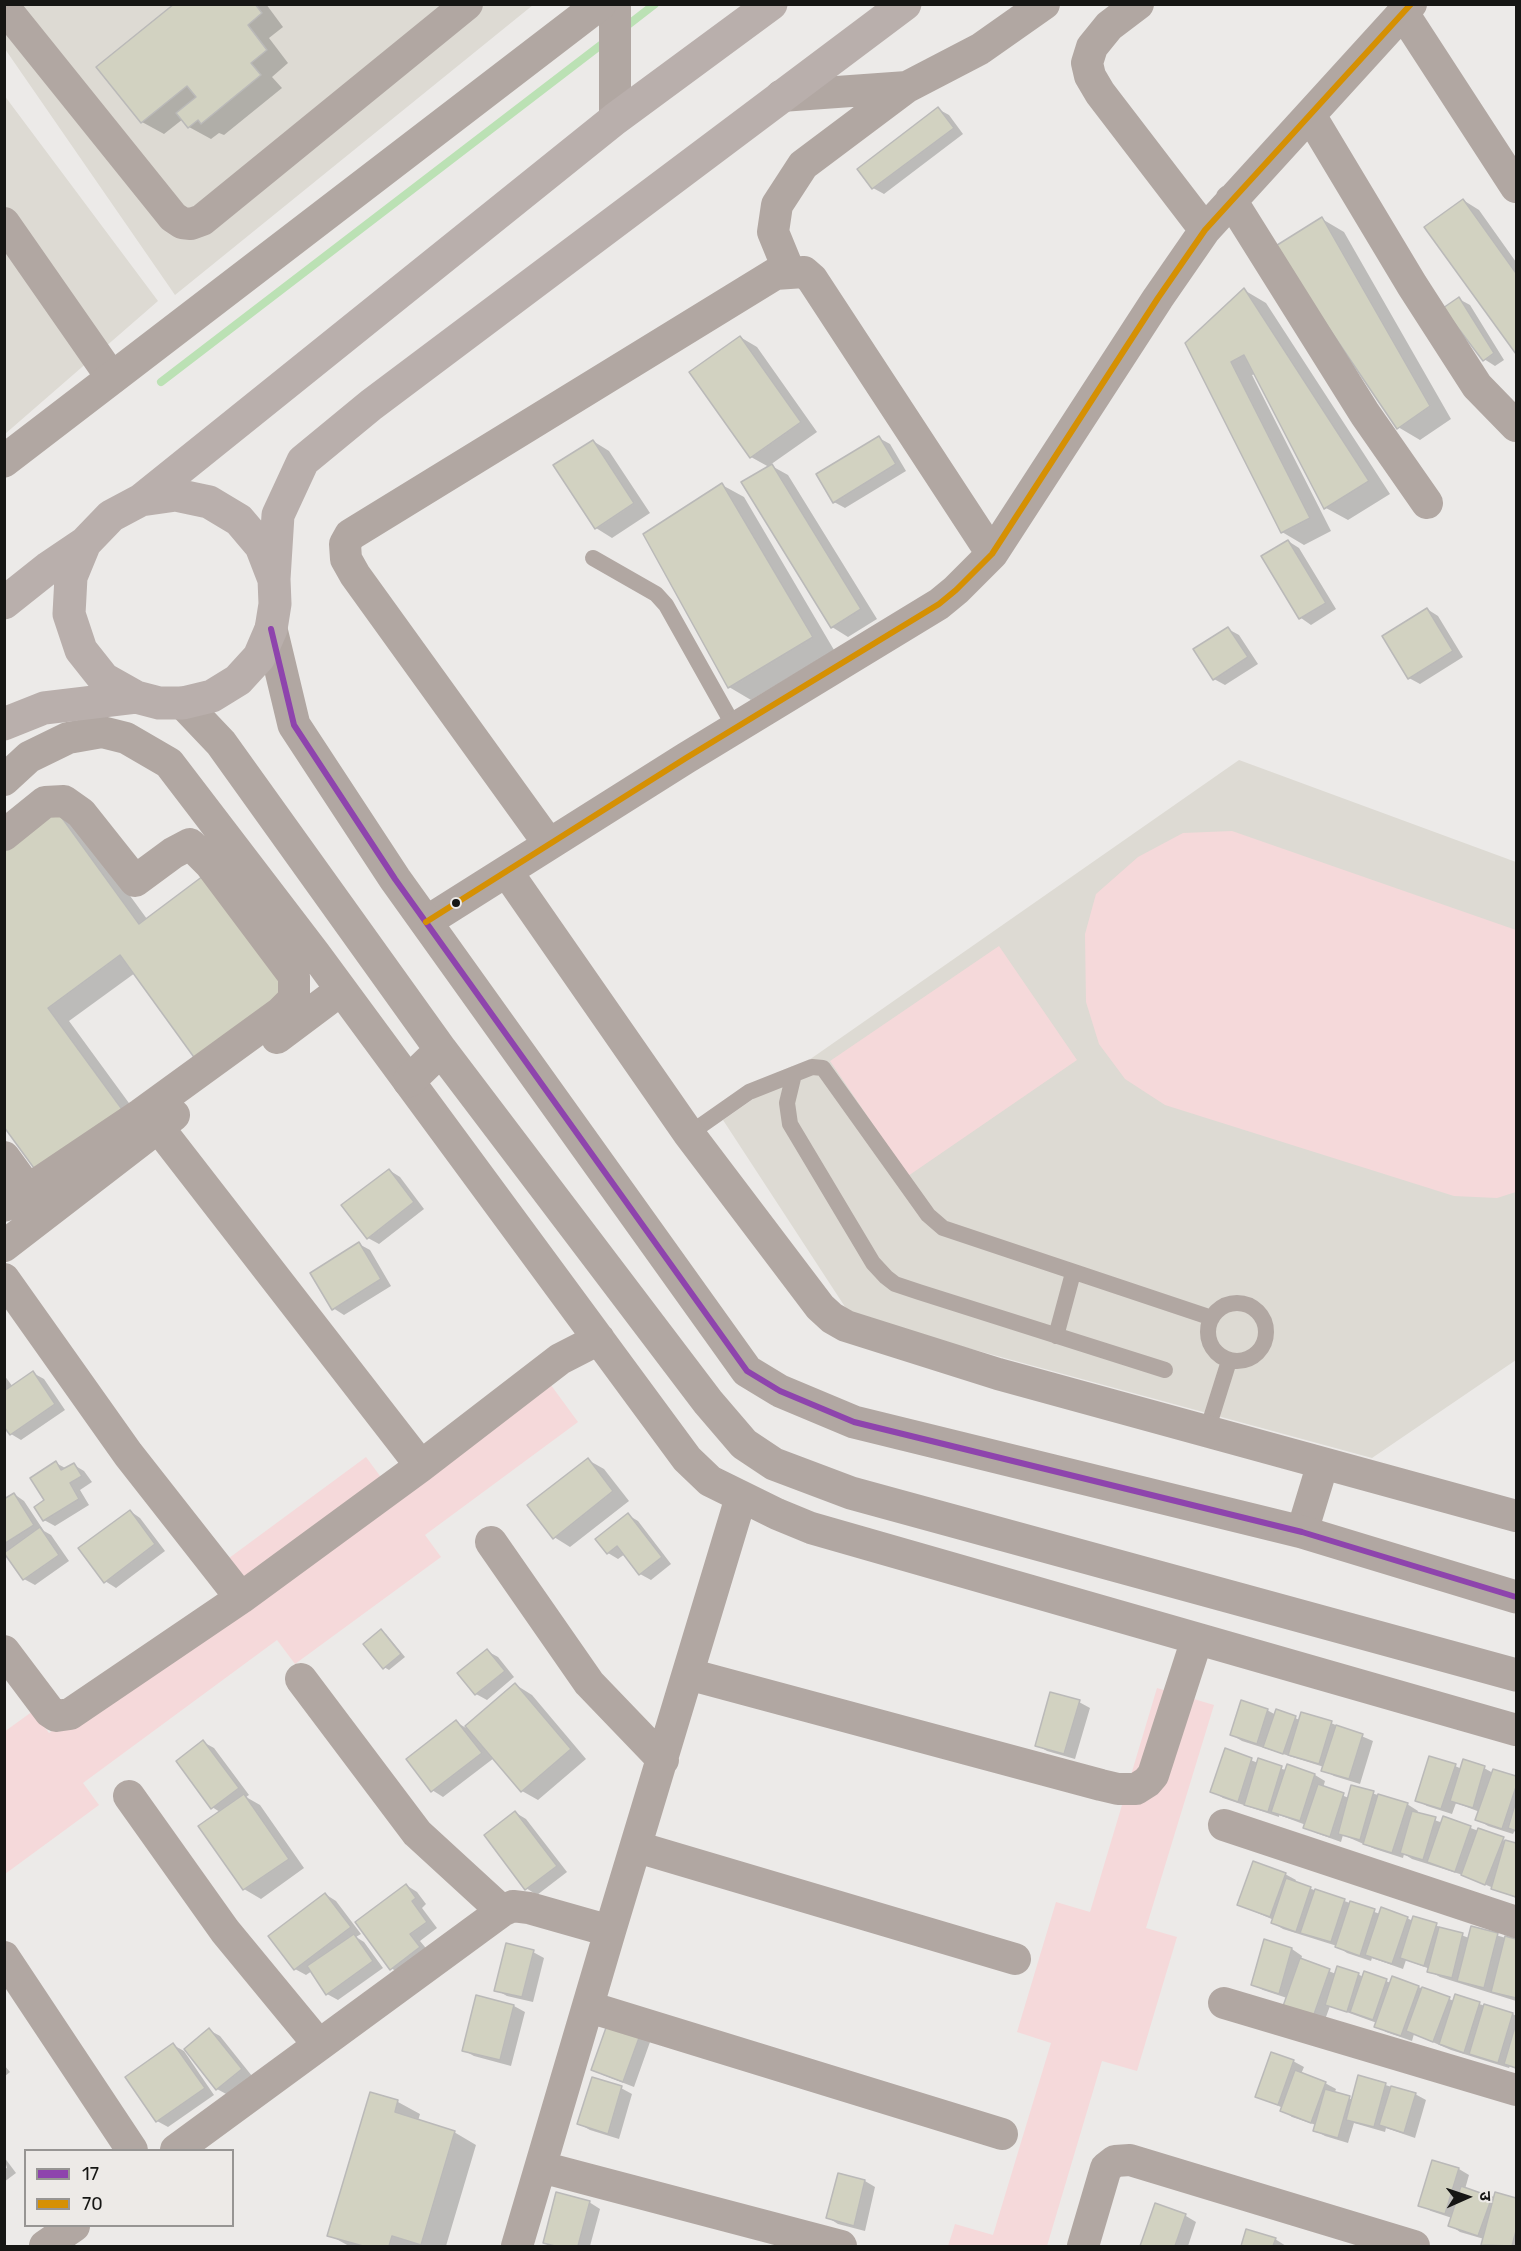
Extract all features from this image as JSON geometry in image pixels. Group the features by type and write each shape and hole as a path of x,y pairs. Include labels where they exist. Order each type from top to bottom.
{"main road":[{"path":"4,603 48,567 85,543 111,516 141,500 615,119 771,4"},
{"path":"85,543 71,577 69,614 81,650 104,679 136,697 159,703 183,703 212,696 238,680 259,657 271,629 275,604 274,579 278,515 303,461 371,405 905,4"},
{"path":"141,500 176,495 209,502 239,520 261,546 274,579"},
{"path":"4,724 44,708 136,697"}],"street":[{"path":"4,8 173,217 182,223 191,224 202,220 467,4"},
{"path":"789,272 773,232 777,206 803,165 907,87 980,49 1044,4"},
{"path":"1137,4 1102,15 1087,63 1090,76 1100,93 1204,230"},
{"path":"426,922 735,728 939,604 992,554 1204,230 1407,9 1516,187"},
{"path":"610,10 615,119"},
{"path":"4,461 112,378 610,10"},
{"path":"781,96 907,87"},
{"path":"1310,115 1412,285 1477,386 1516,426"},
{"path":"1231,200 1365,414 1427,503"},
{"path":"4,223 112,378"},
{"path":"549,844 355,575 346,559 345,544 350,535 775,274 804,272 812,279 992,554"},
{"path":"271,629 294,725 395,879 747,1371 780,1391 855,1422 1302,1533 1516,1597"},
{"path":"183,703 221,743 441,1050 708,1402 744,1444 774,1464 851,1493 1516,1675"},
{"path":"4,780 29,757 68,738 102,732 126,738 169,763 409,1081 687,1459 710,1481 811,1528 1516,1730"},
{"path":"4,835 45,802 64,801 81,813 135,881 173,853 190,844 210,864 294,975 294,999 280,1013 141,1114 16,1198 4,1157"},
{"path":"507,872 688,1134 820,1307 846,1326 998,1374 1516,1516"},
{"path":"4,1246 341,990"},
{"path":"409,1081 441,1050"},
{"path":"158,1127 421,1466"},
{"path":"4,1279 128,1454 240,1598"},
{"path":"4,1651 50,1713 64,1716 70,1714 240,1598 421,1466 560,1359 599,1339"},
{"path":"1302,1533 1323,1463"},
{"path":"517,2247 741,1497"},
{"path":"491,1542 589,1683 663,1760"},
{"path":"688,1674 1090,1782 1118,1789 1136,1789 1148,1782 1153,1775 1197,1639"},
{"path":"301,1679 417,1833 502,1911"},
{"path":"129,1796 225,1931 319,2045"},
{"path":"1224,1825 1516,1922"},
{"path":"637,1847 1015,1959"},
{"path":"179,2149 502,1911 513,1906 529,1908 610,1931"},
{"path":"4,1957 131,2149"},
{"path":"1224,2003 1516,2090"},
{"path":"589,2007 1002,2134"},
{"path":"1083,2247 1106,2168 1115,2161 1130,2160 1414,2247"},
{"path":"541,2167 841,2247"},
{"path":"45,2247 73,2227"}],"lane":[{"path":"593,558 656,594 666,605 735,728"},
{"path":"688,1134 743,1095 812,1067 823,1068 928,1215 943,1228 1073,1273 1212,1317"},
{"path":"794,1074 787,1103 790,1124 873,1263 886,1277 896,1284 919,1292 1165,1370"},
{"path":"1056,1336 1073,1273"},
{"path":"1233,1303 1249,1306 1259,1313 1266,1330 1265,1340 1259,1352 1245,1361 1229,1361 1215,1352 1209,1341 1208,1325 1212,1317 1220,1308 1233,1303"},
{"path":"1207,1431 1229,1361"}],"shaded area":[{"path":"4,5 533,5 175,295 5,49"},
{"path":"4,95 158,301 5,434 4,434"},
{"path":"1239,760 1516,862 1516,1360 1372,1458 898,1329 849,1313 723,1120"},
{"path":"1232,831 1516,930 1516,1192 1497,1198 1454,1196 1165,1105 1125,1079 1099,1044 1086,1002 1085,934 1096,894 1138,857 1183,833"},
{"path":"999,946 1077,1060 908,1176 830,1061"},
{"path":"537,1366 578,1422 425,1535 441,1557 295,1664 277,1640 83,1783 99,1805 5,1874 4,1732 33,1711 49,1733 244,1588 225,1561 366,1457 383,1480"},
{"path":"1157,1688 1214,1705 1146,1928 1177,1937 1137,2071 1102,2061 1047,2246 948,2246 955,2224 993,2235 1051,2043 1017,2032 1056,1902 1090,1912"}],"building":[{"path":"174,4 255,4 262,13 248,25 267,50 251,63 261,75 201,124 198,120 188,128 176,113 196,97 187,86 141,123 96,67"},
{"path":"938,107 954,128 872,189 857,169"},
{"path":"1463,199 1516,273 1516,354 1424,227"},
{"path":"1322,217 1430,406 1397,429 1274,247"},
{"path":"1244,288 1369,481 1324,509 1244,355 1231,362 1310,518 1281,533 1185,343"},
{"path":"1459,297 1494,353 1483,361 1443,308"},
{"path":"740,336 801,422 750,458 689,372"},
{"path":"879,436 896,464 833,503 816,474"},
{"path":"593,440 634,503 595,529 553,465"},
{"path":"772,464 861,609 831,628 741,482"},
{"path":"722,483 813,637 728,688 643,534"},
{"path":"1288,540 1326,603 1299,619 1261,556"},
{"path":"1427,608 1453,651 1408,679 1382,636"},
{"path":"1228,627 1248,657 1213,680 1193,649"},
{"path":"57,811 139,924 207,873 292,989 196,1060 120,955 48,1008 124,1112 39,1175 4,1127 4,850"},
{"path":"389,1169 414,1202 367,1239 341,1205"},
{"path":"359,1242 381,1279 332,1310 310,1273"},
{"path":"33,1371 55,1404 10,1435 4,1427 4,1391"},
{"path":"588,1458 613,1491 553,1539 527,1505"},
{"path":"56,1461 61,1470 74,1463 82,1476 70,1483 79,1499 43,1521 34,1507 44,1500 30,1478"},
{"path":"14,1493 34,1525 4,1544 4,1499"},
{"path":"130,1510 155,1544 104,1583 78,1548"},
{"path":"628,1513 662,1557 639,1575 617,1546 607,1554 595,1539"},
{"path":"40,1527 59,1555 23,1580 4,1553"},
{"path":"381,1629 401,1654 383,1669 363,1644"},
{"path":"487,1649 505,1671 475,1695 457,1673"},
{"path":"515,1683 571,1749 521,1792 465,1726"},
{"path":"1050,1692 1080,1700 1064,1754 1035,1746"},
{"path":"1241,1700 1268,1709 1257,1744 1230,1735"},
{"path":"1276,1709 1296,1716 1283,1754 1263,1747"},
{"path":"1301,1712 1332,1721 1319,1764 1288,1755"},
{"path":"456,1720 482,1753 431,1792 406,1759"},
{"path":"1336,1725 1363,1734 1349,1779 1321,1771"},
{"path":"203,1740 239,1788 211,1809 176,1761"},
{"path":"1225,1748 1252,1758 1238,1802 1210,1792"},
{"path":"1429,1756 1456,1764 1441,1809 1415,1801"},
{"path":"1258,1758 1282,1766 1268,1812 1244,1805"},
{"path":"1463,1759 1485,1766 1473,1808 1450,1801"},
{"path":"1287,1764 1315,1774 1300,1821 1271,1812"},
{"path":"1493,1769 1516,1776 1516,1787 1502,1829 1475,1820"},
{"path":"1318,1784 1344,1793 1330,1837 1303,1828"},
{"path":"1351,1785 1374,1791 1360,1840 1338,1834"},
{"path":"244,1794 289,1859 243,1890 198,1826"},
{"path":"1378,1794 1408,1803 1392,1853 1363,1844"},
{"path":"1516,1801 1516,1831 1508,1828"},
{"path":"515,1811 557,1866 525,1890 484,1835"},
{"path":"1412,1811 1436,1817 1423,1860 1400,1853"},
{"path":"1443,1816 1471,1826 1455,1872 1427,1862"},
{"path":"1478,1828 1504,1837 1485,1885 1461,1875"},
{"path":"1505,1840 1516,1843 1516,1897 1491,1889"},
{"path":"1253,1861 1286,1873 1270,1917 1237,1905"},
{"path":"1286,1878 1311,1887 1296,1932 1271,1923"},
{"path":"406,1884 416,1898 412,1901 427,1922 410,1934 420,1947 390,1970 355,1922"},
{"path":"1315,1889 1345,1899 1331,1942 1300,1933"},
{"path":"325,1893 351,1927 294,1970 268,1936"},
{"path":"1350,1901 1375,1909 1360,1956 1335,1947"},
{"path":"1381,1907 1408,1917 1392,1964 1365,1955"},
{"path":"1413,1916 1437,1923 1424,1966 1400,1958"},
{"path":"1471,1926 1498,1933 1484,1988 1457,1981"},
{"path":"1439,1927 1463,1933 1452,1978 1427,1972"},
{"path":"354,1934 373,1961 326,1995 307,1966"},
{"path":"1505,1936 1516,1939 1516,1998 1491,1992"},
{"path":"1264,1939 1292,1948 1279,1994 1251,1985"},
{"path":"506,1943 534,1950 522,1997 494,1991"},
{"path":"1300,1958 1330,1969 1312,2020 1282,2009"},
{"path":"1337,1966 1359,1973 1347,2012 1325,2005"},
{"path":"1364,1971 1387,1979 1373,2020 1350,2012"},
{"path":"1392,1976 1419,1986 1401,2036 1374,2027"},
{"path":"1422,1987 1450,1997 1433,2042 1406,2031"},
{"path":"1455,1994 1480,2002 1464,2053 1439,2044"},
{"path":"476,1995 514,2005 500,2060 462,2051"},
{"path":"1484,2004 1513,2013 1498,2063 1469,2054"},
{"path":"608,2022 640,2035 623,2082 591,2070"},
{"path":"1516,2023 1516,2068 1504,2064"},
{"path":"209,2028 242,2069 216,2090 184,2049"},
{"path":"173,2043 205,2088 156,2122 125,2077"},
{"path":"1271,2052 1294,2060 1278,2105 1255,2097"},
{"path":"1295,2070 1326,2082 1311,2123 1280,2111"},
{"path":"1358,2075 1386,2083 1374,2127 1346,2120"},
{"path":"592,2077 622,2086 608,2134 577,2124"},
{"path":"1391,2086 1416,2093 1404,2133 1379,2125"},
{"path":"1325,2089 1350,2096 1338,2138 1313,2131"},
{"path":"370,2092 398,2100 395,2112 455,2131 421,2245 392,2236 389,2246 363,2246 327,2236"},
{"path":"1432,2160 1459,2168 1445,2214 1418,2206"},
{"path":"838,2173 865,2180 854,2226 826,2218"},
{"path":"1461,2186 1492,2197 1478,2236 1448,2226"},
{"path":"556,2192 590,2201 578,2246 555,2246 543,2243"},
{"path":"1495,2192 1516,2198 1516,2231 1512,2246 1481,2245"},
{"path":"1155,2203 1186,2214 1175,2246 1140,2246"},
{"path":"1246,2229 1276,2238 1273,2246 1241,2246"}],"waterway":[{"path":"624,28 655,4"},
{"path":"161,382 606,41"}],"transit line":[{"name":"70","path":"426,922 686,758 939,604 956,590 992,554 1158,298 1205,230 1411,4"},
{"name":"17","path":"271,629 294,725 395,879 747,1371 780,1391 854,1422 1302,1532 1516,1597"}]}
